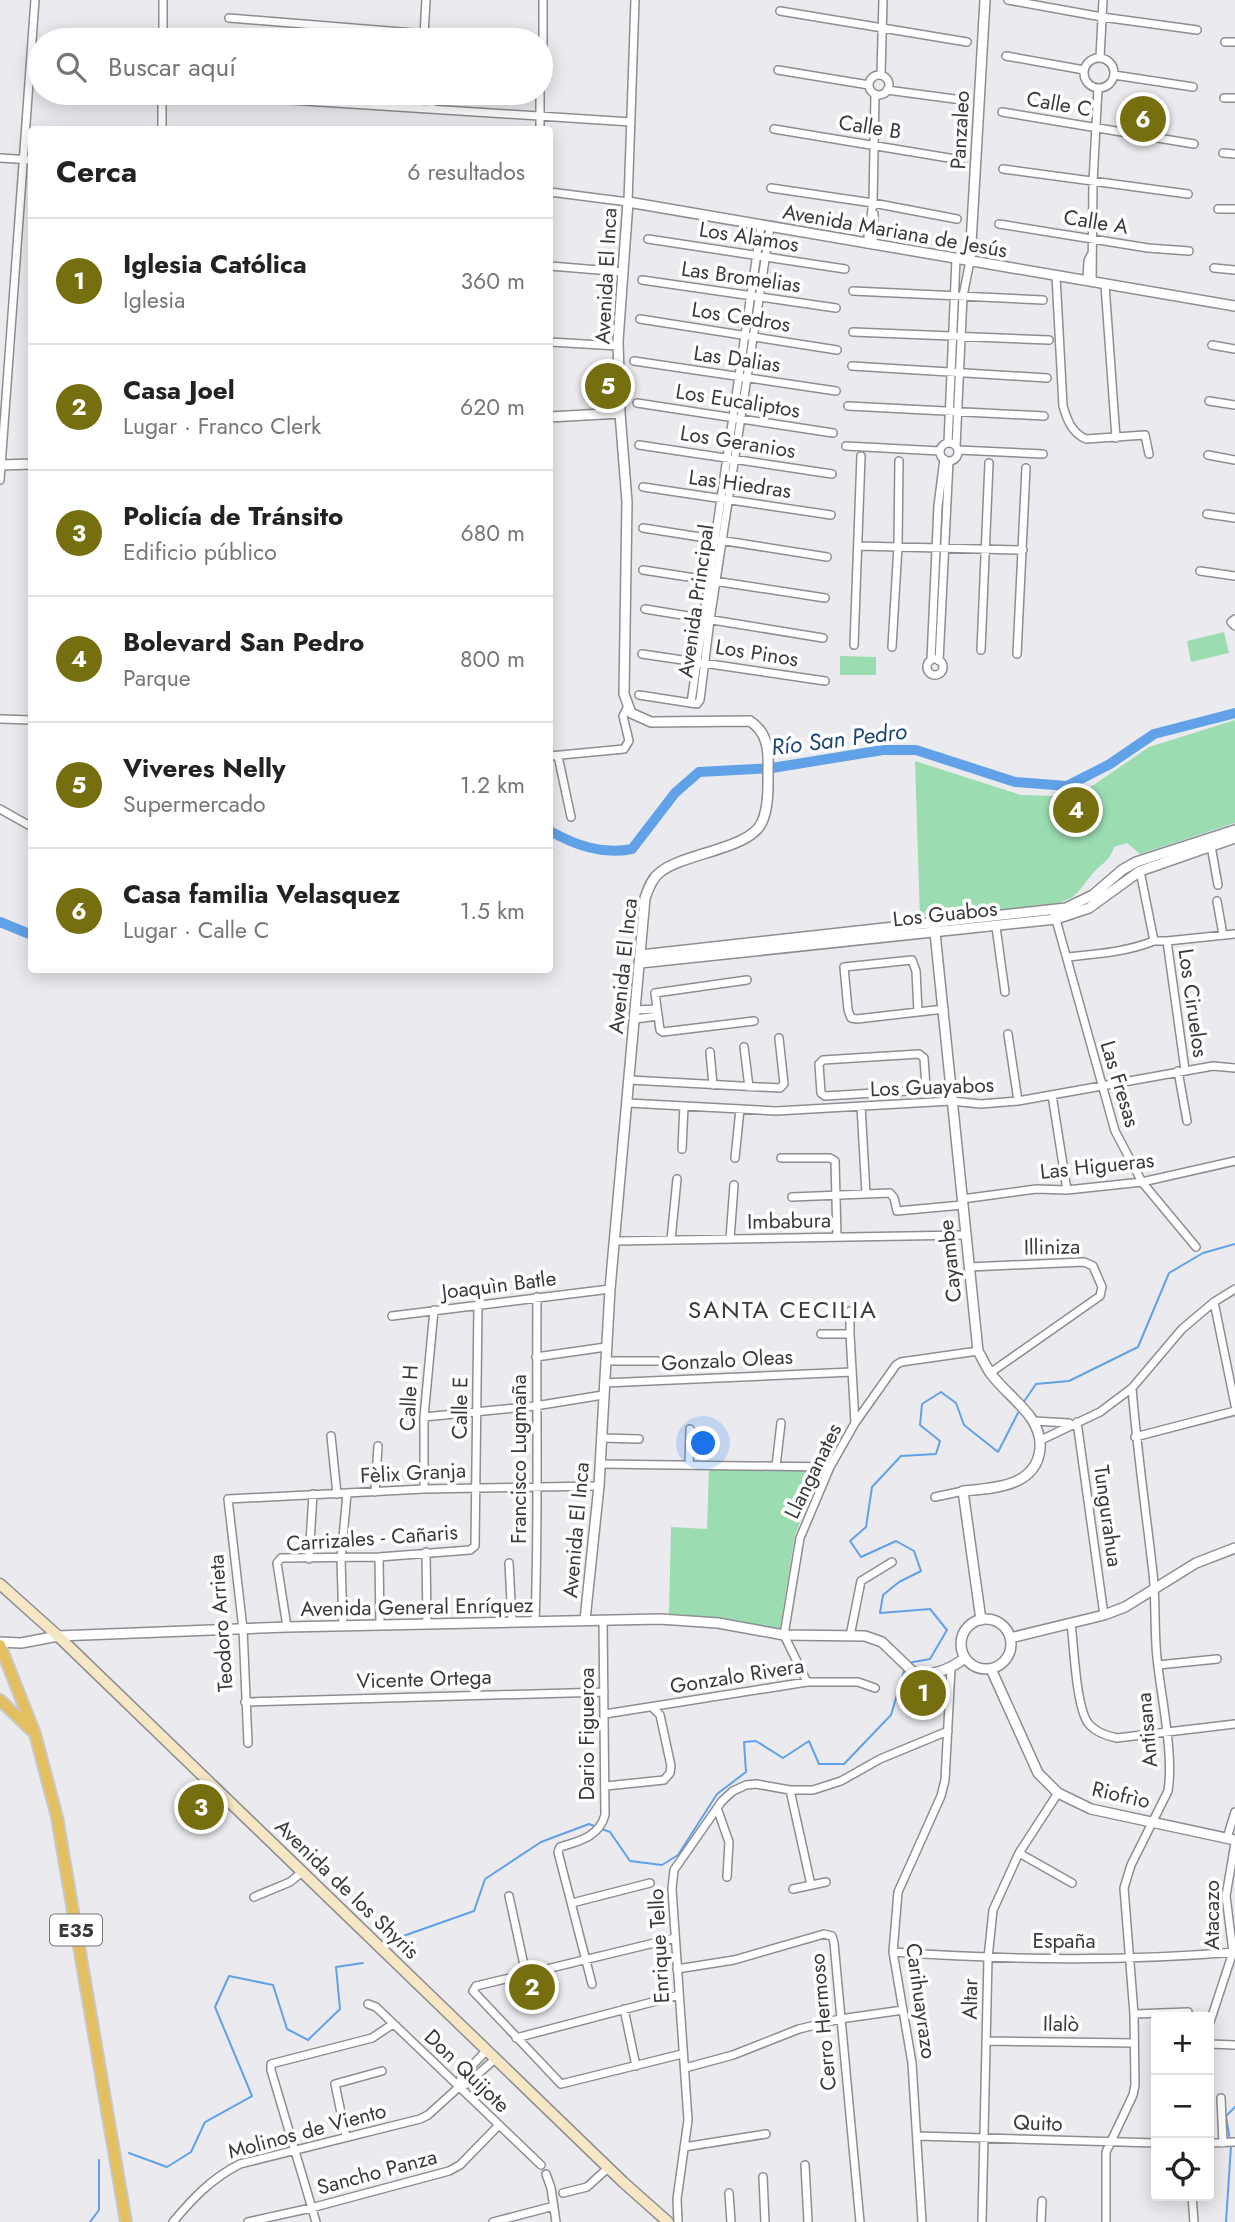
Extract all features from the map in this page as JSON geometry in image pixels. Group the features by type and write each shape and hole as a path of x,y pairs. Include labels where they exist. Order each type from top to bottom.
{"highway":[{"name":"E35","path":"1,1649 35,1734 57,1817 126,2222"},
{"path":"0,1700 35,1734"}],"main road":[{"name":"Avenida de los Shyris","path":"0,1584 58,1636 608,2168 668,2222"}],"street":[{"path":"34,28 35,0"},
{"path":"163,0 163,28"},
{"path":"424,28 426,0"},
{"path":"542,28 543,0"},
{"name":"Avenida El Inca","path":"585,1620 600,1486 610,1289 645,898 656,876 667,868 750,835 763,821 767,800 766,740 750,721 651,722 631,713 624,694 627,502 618,346 628,202 635,0"},
{"path":"881,75 883,0"},
{"name":"Panzaleo","path":"970,261 985,0"},
{"path":"1007,0 1197,30"},
{"path":"1100,58 1103,0"},
{"path":"780,11 967,42"},
{"path":"229,18 335,28"},
{"path":"1226,42 1235,42"},
{"path":"1006,56 1084,70"},
{"path":"1100,58 1110,62 1114,75 1107,86 1098,88 1087,82 1084,70 1090,60 1100,58"},
{"path":"778,70 869,85 875,94 876,145 870,244"},
{"path":"869,85 873,77 881,75"},
{"path":"881,75 888,81 887,90"},
{"path":"1114,75 1193,87"},
{"path":"1090,282 1098,88"},
{"path":"875,94 887,90 962,100"},
{"path":"1224,98 1235,98"},
{"path":"29,126 30,105"},
{"path":"162,105 162,126"},
{"path":"366,105 631,122"},
{"path":"431,105 431,109"},
{"path":"539,105 540,126"},
{"name":"Calle C","path":"1002,112 1194,144"},
{"name":"Calle B","path":"774,129 961,160"},
{"path":"0,480 28,140"},
{"path":"1223,153 1235,153"},
{"path":"0,158 27,160"},
{"path":"1003,169 1188,194"},
{"path":"771,188 957,219"},
{"name":"Avenida Mariana de Jesús","path":"553,192 628,202 1235,306"},
{"path":"1218,209 1235,209"},
{"name":"Calle A","path":"999,223 1167,251 1189,251"},
{"name":"Avenida Principal","path":"639,695 691,703 701,663 750,336 757,256 765,227"},
{"name":"Avenida Principal","path":"755,297 766,257 765,227"},
{"name":"Los Alamos","path":"648,239 845,269"},
{"path":"953,411 960,373 954,296 956,259"},
{"path":"946,460 956,458 951,372 970,261"},
{"path":"553,266 623,272"},
{"path":"1214,268 1235,270"},
{"path":"1056,276 1066,419 1079,437 1086,439 1145,435 1150,454"},
{"name":"Las Bromelias","path":"642,280 836,308"},
{"path":"1105,285 1116,438"},
{"path":"853,291 1042,300"},
{"name":"Los Cedros","path":"640,319 837,350"},
{"path":"853,332 1049,340"},
{"path":"553,342 618,346"},
{"path":"1212,345 1235,349"},
{"name":"Las Dalias","path":"634,361 836,391"},
{"path":"852,366 1047,378"},
{"path":"1209,401 1235,405"},
{"name":"Los Eucaliptos","path":"637,403 833,433"},
{"path":"848,405 1044,415"},
{"path":"553,417 620,413"},
{"name":"Los Geranios","path":"639,445 832,474"},
{"path":"940,451 942,445 1043,454"},
{"path":"846,446 940,451"},
{"path":"935,661 946,460 940,451"},
{"path":"1208,455 1235,460"},
{"path":"854,645 861,456"},
{"path":"892,647 898,546 899,461"},
{"path":"981,650 989,463"},
{"path":"1,465 28,464"},
{"path":"1017,654 1026,468"},
{"name":"Las Hiedras","path":"643,487 831,514"},
{"path":"1207,514 1235,517"},
{"path":"643,528 827,556"},
{"path":"859,546 1023,550"},
{"path":"643,570 825,598"},
{"path":"1200,571 1235,576"},
{"path":"645,609 823,638"},
{"path":"1235,619 1231,622 1235,626"},
{"name":"Los Pinos","path":"642,654 825,681"},
{"path":"571,817 554,756 619,751 627,746 629,741 623,716 628,706"},
{"path":"0,719 28,720"},
{"path":"0,809 28,825"},
{"name":"Los Guabos","path":"640,959 1055,914 1093,895 1122,870 1136,862 1235,830"},
{"name":"Los Guabos","path":"934,928 996,927 1089,908 1140,871 1235,838"},
{"path":"1211,846 1218,885"},
{"name":"Los Ciruelos","path":"1140,871 1154,941 1167,942 1186,1121"},
{"path":"1217,901 1223,935"},
{"name":"Las Fresas","path":"1055,914 1115,1131 1142,1182 1196,1247"},
{"path":"996,927 1005,992"},
{"name":"Cayambe","path":"934,928 978,1351 990,1373 1031,1418 1041,1440"},
{"path":"1167,942 1235,934"},
{"path":"1067,957 1136,948 1154,941"},
{"path":"918,1012 916,971 912,960 844,967 851,1018 918,1012 943,1009"},
{"path":"747,980 657,992 655,994 660,1030 663,1032 754,1021"},
{"path":"635,1015 658,1013"},
{"path":"1008,1034 1018,1101"},
{"path":"630,1080 783,1087 779,1038"},
{"path":"744,1047 749,1087"},
{"path":"710,1052 713,1085"},
{"path":"922,1055 926,1088 924,1090 871,1094 822,1095 821,1061 922,1055"},
{"name":"Los Guayabos","path":"628,1103 776,1111 951,1101 981,1104 1018,1101 1213,1066 1235,1068"},
{"path":"871,1094 872,1106"},
{"path":"1052,1094 1068,1190"},
{"path":"682,1149 684,1106"},
{"path":"792,1197 866,1194 861,1107"},
{"path":"735,1158 740,1109"},
{"path":"781,1158 833,1159 837,1195 837,1237"},
{"name":"Las Higueras","path":"866,1194 890,1194 894,1198 897,1211 1036,1189 1068,1190 1142,1182 1235,1161"},
{"path":"671,1240 677,1179"},
{"path":"730,1239 734,1185"},
{"name":"Imbabura","path":"615,1241 964,1235"},
{"name":"Illiniza","path":"969,1267 1084,1262 1093,1266 1102,1287 1100,1296 990,1373"},
{"name":"Joaquìn Batle","path":"393,1315 610,1289"},
{"path":"935,1497 1003,1486 1027,1476 1040,1455 1041,1440 1100,1412 1132,1388 1182,1329 1214,1302 1235,1289"},
{"name":"Francisco Lugmaña","path":"535,1621 537,1297"},
{"path":"1214,1302 1235,1405"},
{"name":"Calle E","path":"470,1550 477,1544 475,1488 478,1305"},
{"name":"Calle H","path":"424,1489 424,1418 434,1310"},
{"path":"850,1311 855,1423"},
{"path":"821,1334 850,1334"},
{"path":"536,1357 606,1347"},
{"name":"Llanganates","path":"783,1635 800,1538 830,1466 855,1423 896,1365 978,1351"},
{"path":"605,1361 657,1361"},
{"name":"Gonzalo Oleas","path":"604,1383 852,1372"},
{"name":"Antisana","path":"1106,2222 1106,2152 1135,2090 1134,2014 1123,1899 1126,1879 1169,1787 1154,1590 1132,1388"},
{"path":"424,1418 535,1406 603,1395"},
{"path":"1136,1437 1235,1411"},
{"path":"1031,1418 1077,1422"},
{"name":"Tungurahua","path":"1077,1422 1104,1615"},
{"path":"776,1466 780,1423"},
{"path":"689,1465 690,1429"},
{"path":"331,1436 337,1494"},
{"path":"601,1438 639,1439"},
{"path":"375,1492 378,1446"},
{"path":"600,1464 830,1466"},
{"name":"Fèlix Granja","path":"228,1499 424,1489 600,1486"},
{"path":"964,1492 981,1620"},
{"path":"309,1559 313,1494"},
{"path":"343,1626 341,1559 347,1494"},
{"name":"Teodoro Arrieta","path":"228,1499 243,1629 248,1743"},
{"path":"1010,1638 1104,1615 1125,1607 1196,1563 1235,1548"},
{"name":"Carrizales - Cañaris","path":"287,1628 277,1563 281,1558 341,1559 470,1550"},
{"path":"426,1552 427,1624"},
{"path":"379,1557 380,1625"},
{"path":"850,1636 862,1581 892,1562"},
{"path":"509,1563 512,1621"},
{"name":"Avenida General Enríquez","path":"1,1649 58,1636 512,1621 660,1619 718,1623 783,1635 876,1639 912,1671 926,1673 951,1668 965,1658"},
{"name":"Dario Figueroa","path":"592,1984 558,1856 559,1849 583,1840 595,1832 602,1825 605,1810 603,1620"},
{"path":"981,1620 996,1621 1007,1631 1010,1638 1009,1654 1005,1661 991,1669 976,1668 965,1658 961,1645 964,1631 981,1620"},
{"path":"1071,1623 1082,1710 1089,1724 1108,1737 1235,1724"},
{"path":"783,1635 807,1682"},
{"path":"1158,1665 1217,1659"},
{"name":"Carihuayrazo","path":"922,2222 912,2063 893,1952 898,1892 941,1796 946,1772 951,1668"},
{"name":"Riofrìo","path":"991,1669 1038,1773 1058,1793 1091,1809 1232,1840"},
{"name":"Gonzalo Rivera","path":"605,1714 807,1682 858,1682 875,1688"},
{"name":"Vicente Ortega","path":"245,1702 604,1692"},
{"path":"606,1786 664,1780 668,1777 670,1766 660,1715 652,1707"},
{"name":"Enrique Tello","path":"678,2222 677,2199 688,2120 672,1889 674,1870 717,1808 733,1791 746,1785 757,1784 790,1790 814,1790 841,1781 880,1759 948,1731"},
{"path":"790,1790 811,1885"},
{"name":"Altar","path":"982,2222 988,1958 993,1910 1019,1853 1058,1793"},
{"path":"717,1808 729,1842 727,1877"},
{"name":"Atacazo","path":"1213,2012 1234,1952 1226,1896 1235,1812"},
{"path":"1019,1853 1072,1883"},
{"path":"254,1897 289,1882 302,1872"},
{"path":"793,1889 826,1882"},
{"path":"572,1903 650,1883"},
{"path":"509,1896 526,1974"},
{"name":"Cerro Hermoso","path":"677,1969 733,1960 828,1933 834,1942 860,2222"},
{"path":"675,1938 476,1986 473,1994 561,2084 682,2054"},
{"name":"España","path":"893,1952 988,1958 1130,1958 1234,1952"},
{"path":"516,2038 678,1995"},
{"name":"Don Quijote","path":"368,2004 376,2007 541,2165"},
{"path":"624,2009 636,2066"},
{"path":"685,2068 733,2056 799,2029 840,2019 903,2010"},
{"path":"1134,2014 1151,2013"},
{"path":"316,2222 271,2070 273,2063 372,2038 393,2024"},
{"name":"Ilalò","path":"986,2041 1135,2043"},
{"path":"1214,2044 1235,2045"},
{"name":"Molinos de Viento","path":"459,2087 461,2077 488,2050"},
{"name":"Molinos de Viento","path":"173,2222 207,2185 240,2164 420,2119 459,2087 467,2084 496,2058"},
{"path":"346,2137 335,2084 382,2071"},
{"path":"1221,2098 1228,2143"},
{"name":"Sancho Panza","path":"248,2222 449,2171 460,2165 498,2126"},
{"path":"684,2147 766,2134"},
{"name":"Quito","path":"918,2136 1151,2143"},
{"path":"805,2165 808,2222"},
{"path":"563,2193 587,2187 608,2168"},
{"path":"546,2174 556,2222"},
{"path":"763,2177 765,2222"},
{"path":"729,2193 731,2222"},
{"path":"1041,2222 1042,2201"},
{"path":"1192,2201 1194,2222"},
{"path":"493,2222 554,2206"}],"green space":[{"path":"1224,632 1229,653 1191,662 1187,641"},
{"path":"840,656 876,657 876,675 840,675"},
{"path":"1235,720 1235,823 1140,854 1127,843 1114,847 1109,858 1077,893 1063,901 1025,909 920,919 915,761 1021,795 1054,796 1092,786 1149,747"},
{"path":"709,1468 814,1470 818,1476 795,1535 780,1629 669,1614 671,1527 707,1529"}],"waterway":[{"name":"Río San Pedro","path":"553,833 589,848 610,851 632,849 675,793 699,772 772,768 883,750 916,750 1015,782 1067,786 1110,764 1154,734 1235,713"},
{"name":"Río San Pedro","path":"0,922 28,933"},
{"path":"1023,1403 1036,1384 1069,1381 1138,1347 1169,1273 1203,1253 1235,1244"},
{"path":"908,1663 930,1659 947,1630 930,1609 880,1613 883,1595 899,1582 921,1571 914,1551 896,1541 861,1557 850,1541 866,1527 872,1487 901,1456 936,1454 940,1441 920,1425 922,1404 941,1392 956,1403 964,1425 998,1452 1019,1411"},
{"path":"602,1829 610,1832 630,1861 662,1865 678,1855 717,1794 746,1772 744,1742 756,1741 783,1758 809,1741 819,1764 844,1764 891,1715 904,1671"},
{"path":"389,1941 474,1911 485,1879 541,1842 589,1824 597,1827"},
{"path":"129,2153 167,2167 191,2152 205,2122 252,2096 215,2007 229,1976 273,1985 287,2029 308,2040 340,2009 336,1967 363,1963"},
{"path":"1230,2141 1226,2116 1235,2107"},
{"path":"1226,2222 1231,2146"},
{"path":"90,2222 99,2210 99,2160"}],"place":[{"name":"Casa familia Velasquez","path":"1143,119"},
{"name":"Viveres Nelly","path":"608,386"},
{"name":"Bolevard San Pedro","path":"1076,810"},
{"name":"Iglesia Católica","path":"923,1693"},
{"name":"Policía de Tránsito","path":"201,1807"},
{"name":"Casa Joel","path":"532,1987"}],"district":[{"name":"SANTA CECILIA","path":"783,1309"}]}
